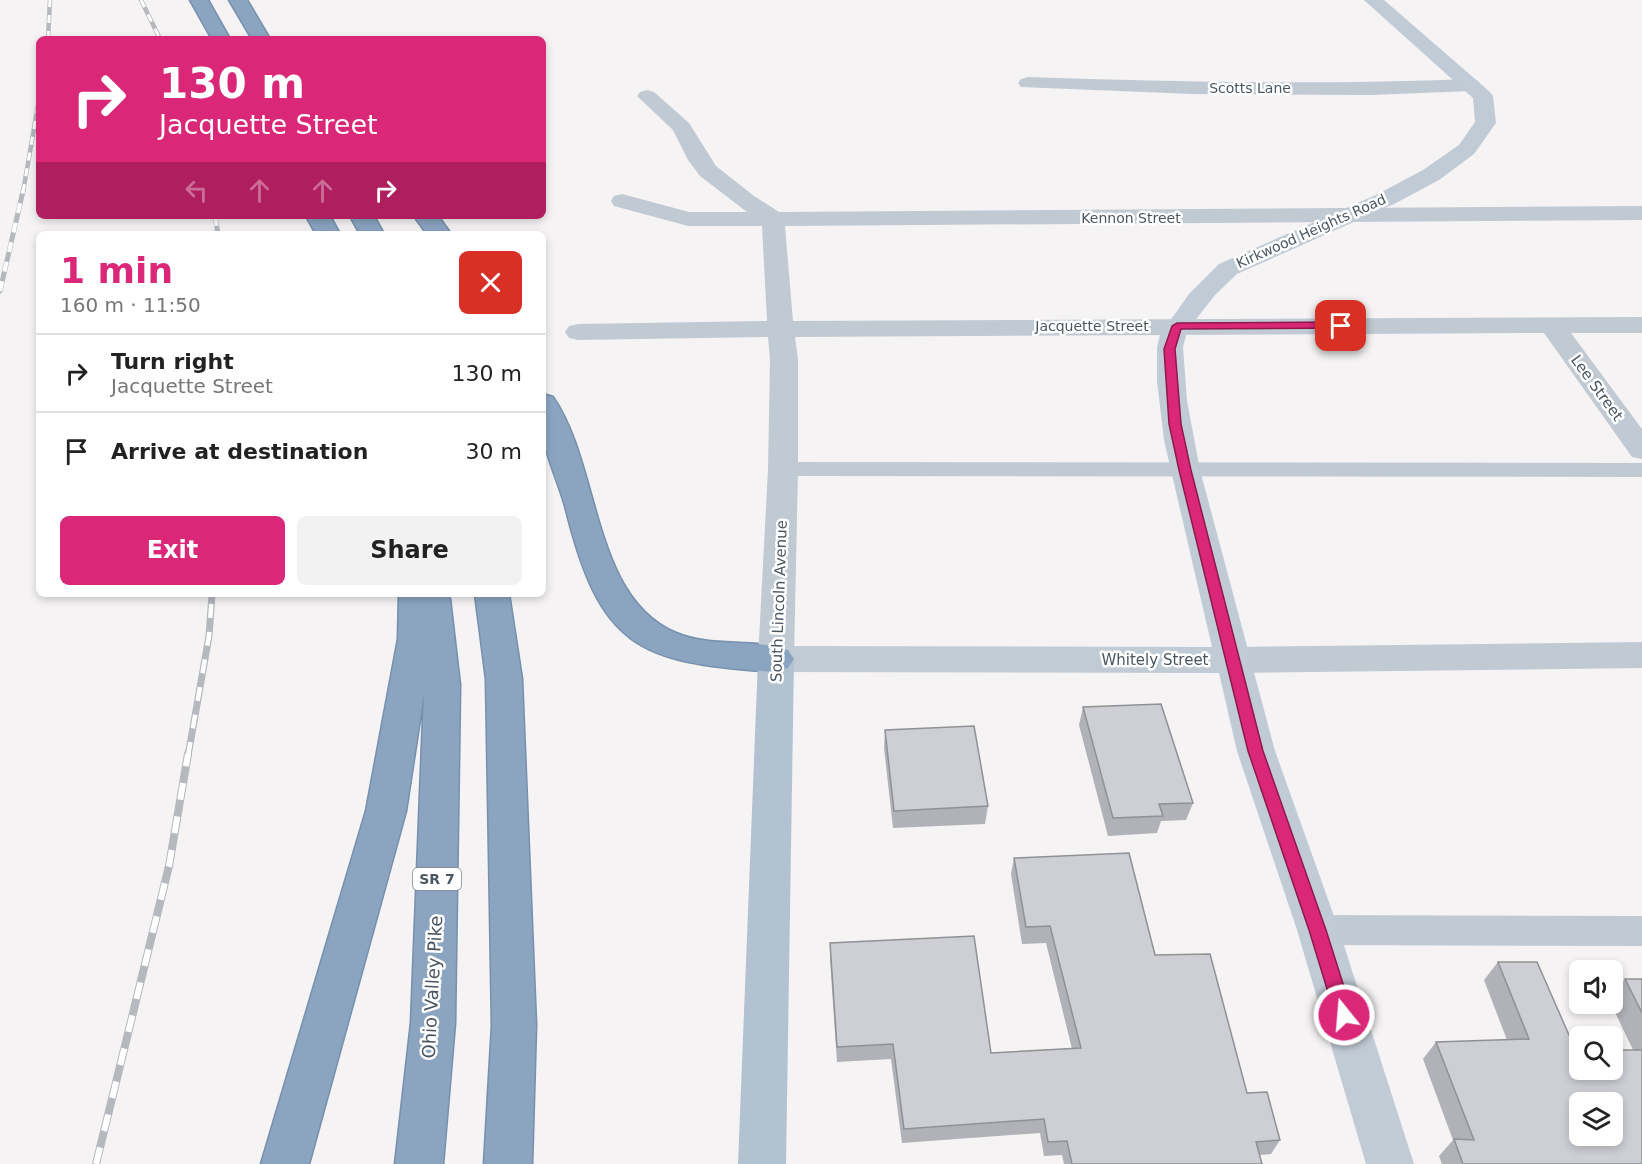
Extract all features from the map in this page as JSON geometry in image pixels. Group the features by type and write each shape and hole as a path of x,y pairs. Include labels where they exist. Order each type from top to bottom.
{"highway":[{"path":"199,0 219,36"},
{"path":"238,0 259,36"},
{"path":"546,411 573,478 595,556 607,588 620,610 631,622 651,636 687,649 729,656 776,659"},
{"path":"285,1164 386,811 415,639 416,597"},
{"name":"Ohio Valley Pike","path":"419,1164 433,1023 442,685 432,597"},
{"path":"492,597 504,679 514,1025 508,1164"}],"main road":[{"name":"South Lincoln Avenue","path":"762,1164 776,659"}],"street":[{"name":"Kirkwood Heights Road","path":"1177,326 1229,268 1355,214 1437,171 1471,146 1481,133 1488,116 1488,105 1472,85 1373,0"},
{"name":"Scotts Lane","path":"1028,83 1192,88 1371,89 1472,85"},
{"path":"647,96 682,127 699,160 708,171 739,196 773,218"},
{"name":"Kennon Street","path":"622,201 688,219 1136,218 1355,214 1642,213"},
{"name":"South Lincoln Avenue","path":"773,218 777,299 784,359 783,469 776,659"},
{"name":"Jacquette Street","path":"578,332 846,327 1642,325"},
{"path":"1177,326 1169,349 1175,424 1256,751 1318,930 1390,1164"},
{"name":"Lee Street","path":"1552,326 1642,450"},
{"name":"Whitely Street","path":"776,659 1233,660 1642,655"}],"lane":[{"path":"783,469 1642,470"},
{"path":"1318,930 1642,931"}],"building":[{"path":"1161,704 1193,803 1159,804 1163,816 1113,818 1083,707"},
{"path":"974,726 988,806 894,811 885,730"},
{"path":"1129,853 1155,955 1210,954 1247,1093 1267,1092 1280,1140 1256,1142 1262,1164 1072,1164 1067,1141 1048,1142 1044,1119 904,1129 893,1044 837,1047 830,943 974,936 991,1053 1081,1048 1050,926 1026,927 1014,858"},
{"path":"1498,962 1537,962 1569,1035 1569,1080 1623,1080 1623,1050 1642,1050 1642,1164 1463,1164 1454,1139 1474,1140 1436,1042 1529,1039"},
{"path":"1625,979 1642,979 1642,1013"}],"railway":[{"path":"48,36 50,0"},
{"path":"141,0 159,36"},
{"path":"23,192 36,117"},
{"path":"0,291 23,191"},
{"path":"216,219 218,231"},
{"path":"188,756 209,636 212,597"},
{"path":"96,1164 169,866 188,754"}],"route":[{"path":"1341,326 1177,326 1169,349 1175,424 1256,751 1318,930 1344,1015"}]}
